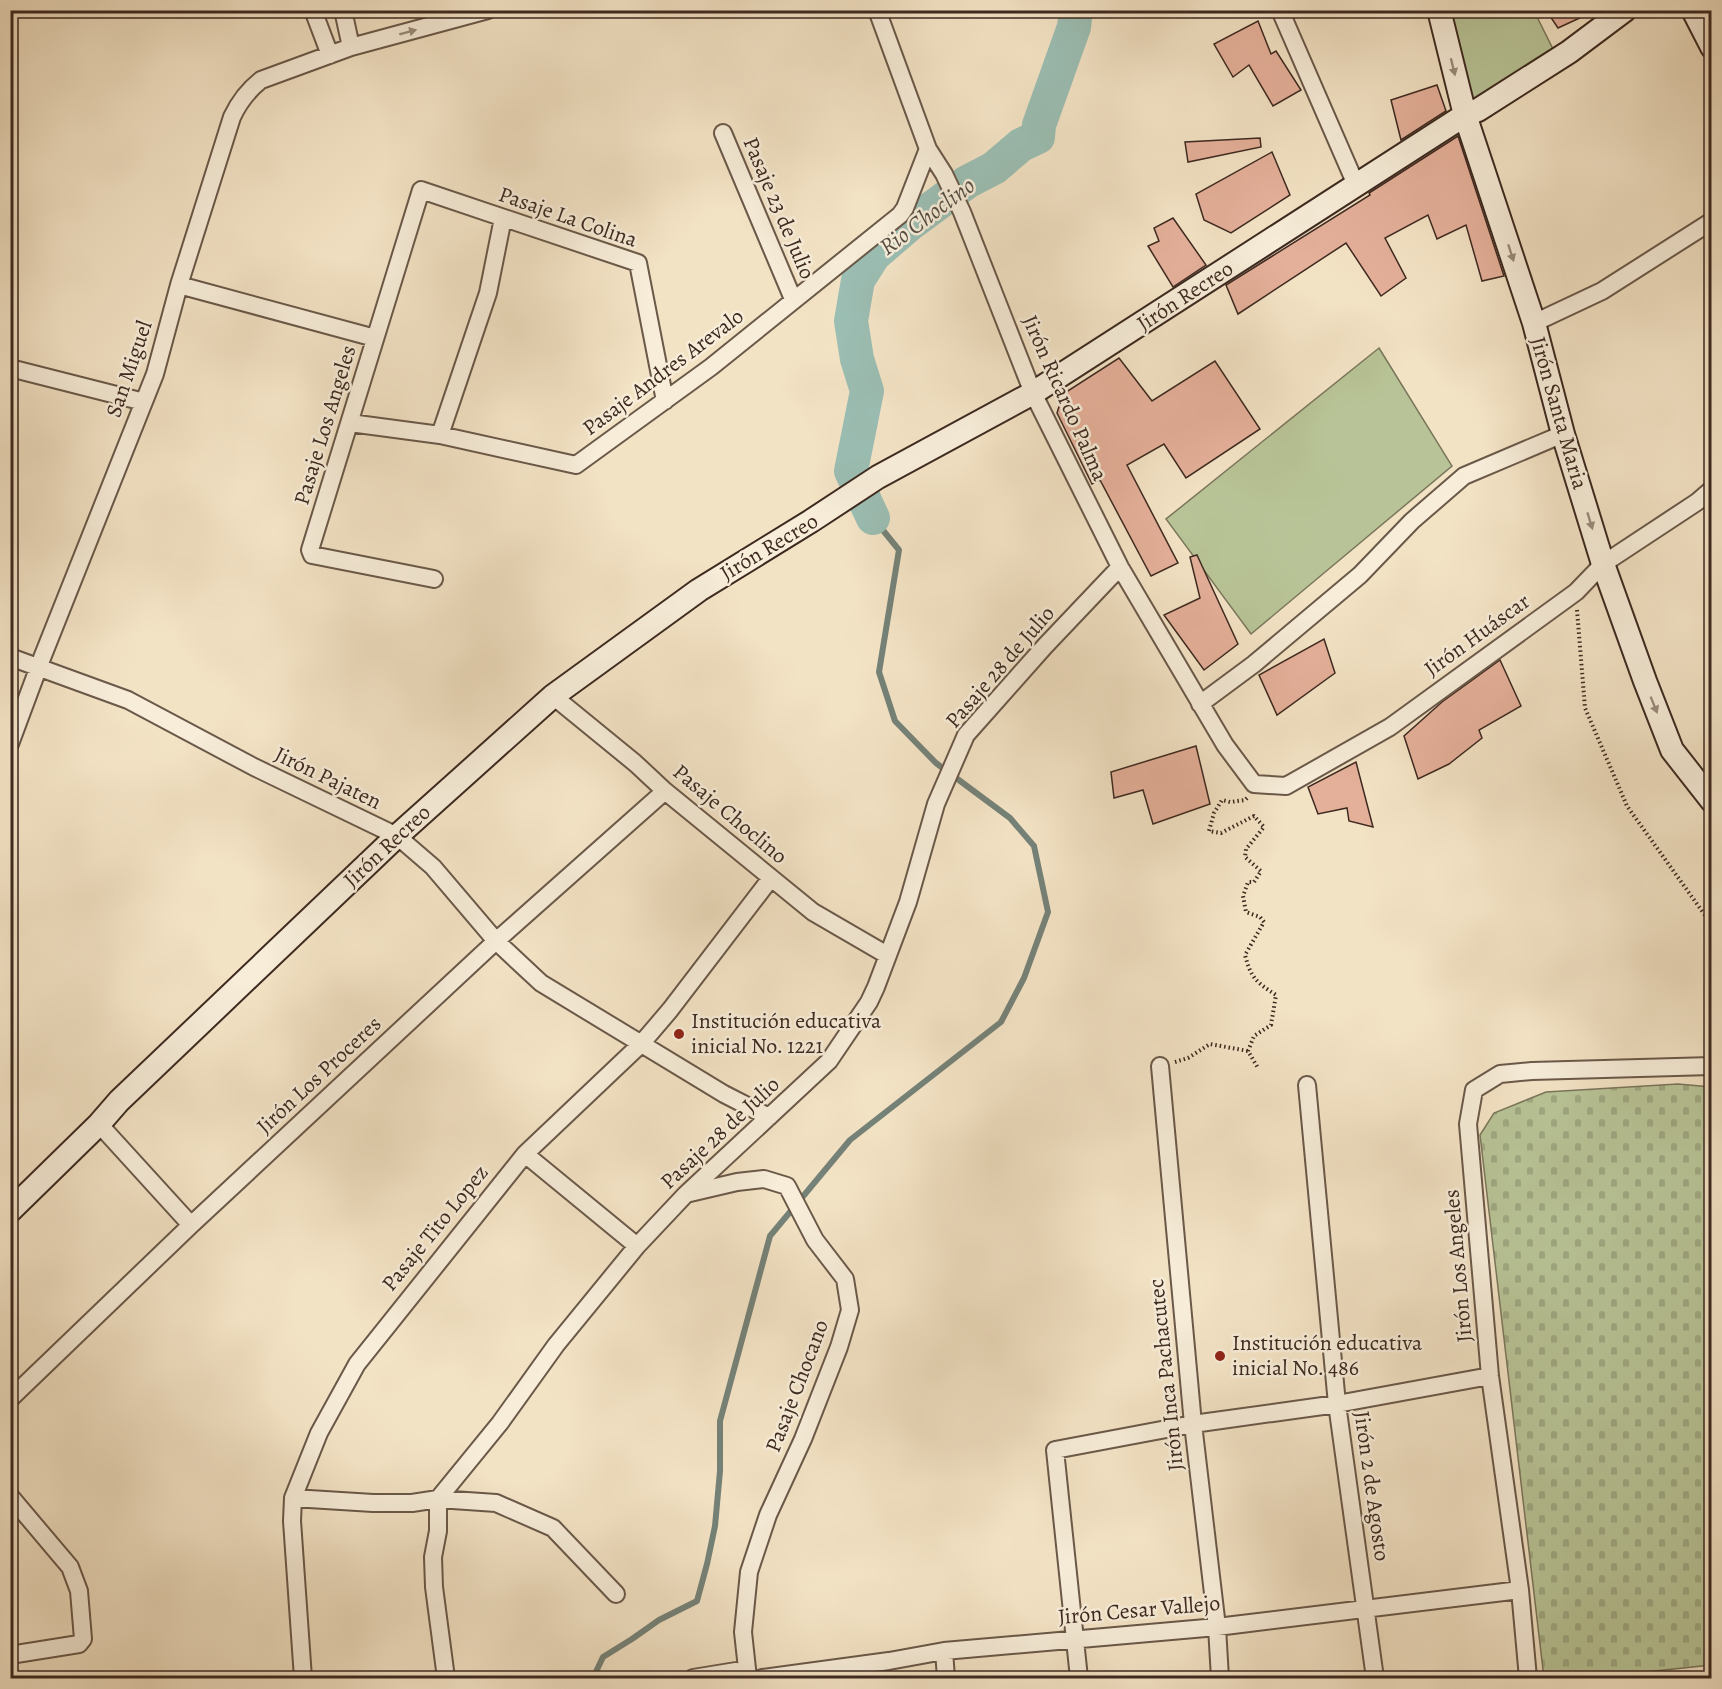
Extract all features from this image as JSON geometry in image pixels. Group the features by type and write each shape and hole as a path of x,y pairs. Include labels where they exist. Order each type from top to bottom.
{"main road":[{"name":"Jirón Santa Maria","path":"1439,10 1465,115 1534,323 1563,434 1603,564 1672,750 1712,801"},
{"name":"Jirón Recreo","path":"10,1211 99,1124 119,1101 397,836 553,696 699,590 879,477 1033,393 1357,187 1465,115 1478,110 1569,52 1625,10"},
{"path":"1693,10 1712,47"}],"street":[{"path":"313,10 330,55"},
{"path":"343,10 351,47"},
{"name":"San Miguel","path":"10,744 155,374 179,285 232,117 240,101 250,88 261,80 351,47 488,10"},
{"name":"Jirón Ricardo Palma","path":"877,10 928,149 944,174 962,212 1033,393 1120,567 1225,745 1254,784"},
{"path":"1280,10 1357,187"},
{"name":"Pasaje 23 de Julio","path":"723,134 793,299"},
{"name":"Pasaje Andres Arevalo","path":"350,423 440,435 576,465 711,367 903,212 928,149"},
{"name":"Pasaje La Colina","path":"421,190 638,263 665,401"},
{"name":"Pasaje Los Angeles","path":"421,190 310,550 312,555 434,579"},
{"path":"440,435 488,293 503,218"},
{"path":"1534,323 1602,291 1712,221"},
{"path":"179,285 375,338"},
{"path":"10,368 144,402"},
{"path":"1200,704 1254,664 1360,575 1412,521 1464,476 1563,434"},
{"name":"Jirón Huáscar","path":"1254,784 1286,786 1383,730 1576,592 1603,564 1697,502 1712,489"},
{"name":"Pasaje 28 de Julio","path":"438,1499 500,1423 556,1346 637,1246 686,1194 829,1061 841,1046 869,1002 908,902 936,804 966,735 1045,646 1120,567"},
{"name":"Jirón Pajaten","path":"10,657 128,700 254,767 397,836 433,867 496,941 541,983 724,1094 769,1117"},
{"name":"Pasaje Choclino","path":"553,696 813,912 887,955"},
{"name":"Jirón Los Proceres","path":"10,1399 191,1225 496,941 665,791"},
{"name":"Pasaje Tito Lopez","path":"303,1678 292,1521 293,1498 319,1433 357,1364 525,1154 641,1044 771,878"},
{"name":"Jirón Inca Pachacutec","path":"1160,1066 1193,1424 1217,1627 1220,1678"},
{"name":"Jirón Los Angeles","path":"1528,1678 1520,1590 1490,1376 1468,1124 1474,1090 1500,1074 1712,1066"},
{"name":"Jirón 2 de Agosto","path":"1307,1085 1337,1404 1375,1678"},
{"path":"99,1124 191,1225"},
{"path":"525,1154 637,1246"},
{"name":"Pasaje Chocano","path":"686,1194 737,1182 764,1179 787,1186 814,1240 845,1280 850,1310 839,1347 803,1439 768,1515 749,1572 743,1632 747,1678"},
{"path":"1079,1678 1055,1449 1193,1424 1337,1404 1490,1376"},
{"path":"10,1496 70,1568 79,1592 83,1639 81,1642 10,1655"},
{"path":"293,1498 382,1503 412,1503 438,1499 491,1502 553,1528 616,1594"},
{"path":"438,1499 438,1531 433,1557 434,1587 446,1678"},
{"name":"Jirón Cesar Vallejo","path":"762,1678 889,1661 944,1651 1217,1627 1520,1590"},
{"path":"944,1651 946,1678"},
{"path":"693,1678 736,1671 747,1678"}],"path":[{"path":"1576,592 1585,708 1627,806 1712,925"},
{"path":"1248,1051 1254,1036 1271,1025 1276,995 1258,983 1250,974 1245,955 1264,922 1260,917 1246,912 1244,890 1248,882 1254,882 1261,871 1245,857 1246,849 1264,827 1254,816 1221,833 1209,831 1214,813 1222,800 1230,802 1245,800 1254,784"},
{"path":"1160,1066 1188,1058 1210,1044 1248,1051 1258,1068"}],"green space":[{"path":"1445,11 1534,11 1556,55 1473,111"},
{"path":"1379,348 1452,466 1251,634 1166,519"},
{"path":"1678,1084 1711,1087 1711,1665 1589,1678 1544,1678 1480,1135 1494,1113 1546,1092"}],"building":[{"path":"1546,10 1597,10 1558,28"},
{"path":"1258,21 1271,54 1276,51 1301,90 1273,106 1249,65 1233,77 1214,44"},
{"path":"1437,85 1446,111 1401,140 1391,100"},
{"path":"1458,136 1504,276 1482,281 1466,225 1437,239 1428,215 1385,238 1406,278 1381,296 1346,243 1238,314 1226,285 1370,195 1369,193"},
{"path":"1260,138 1261,147 1188,162 1185,142"},
{"path":"1272,152 1290,195 1231,233 1204,220 1196,194"},
{"path":"1173,218 1206,265 1173,287 1148,246 1159,241 1154,228"},
{"path":"1119,358 1152,401 1215,361 1260,429 1186,478 1164,444 1127,465 1178,563 1151,576 1100,480 1092,484 1057,413 1063,394"},
{"path":"1197,555 1238,644 1204,670 1164,615 1200,598 1190,557"},
{"path":"1324,639 1335,673 1277,715 1259,675"},
{"path":"1500,660 1521,706 1479,730 1482,738 1449,764 1418,779 1404,736 1442,702"},
{"path":"1196,746 1210,804 1153,824 1143,790 1114,798 1111,772"},
{"path":"1356,762 1373,827 1349,821 1347,808 1318,814 1308,787"}],"waterway":[{"name":"Rio Choclino","path":"873,518 851,471 867,391 857,359 851,321 858,280 874,255 910,224 967,182 994,168 1021,145 1038,137 1039,125 1074,27 1076,10"},
{"path":"593,1678 603,1657 659,1620 697,1601 715,1526 720,1471 720,1421 770,1236 850,1140 1001,1022 1024,978 1048,912 1034,846 1010,818 936,763 895,721 879,672 899,550 873,518"}],"place":[{"name":"Institución educativa inicial No. 1221","path":"679,1034"},
{"name":"Institución educativa inicial No. 486","path":"1220,1356"}]}
